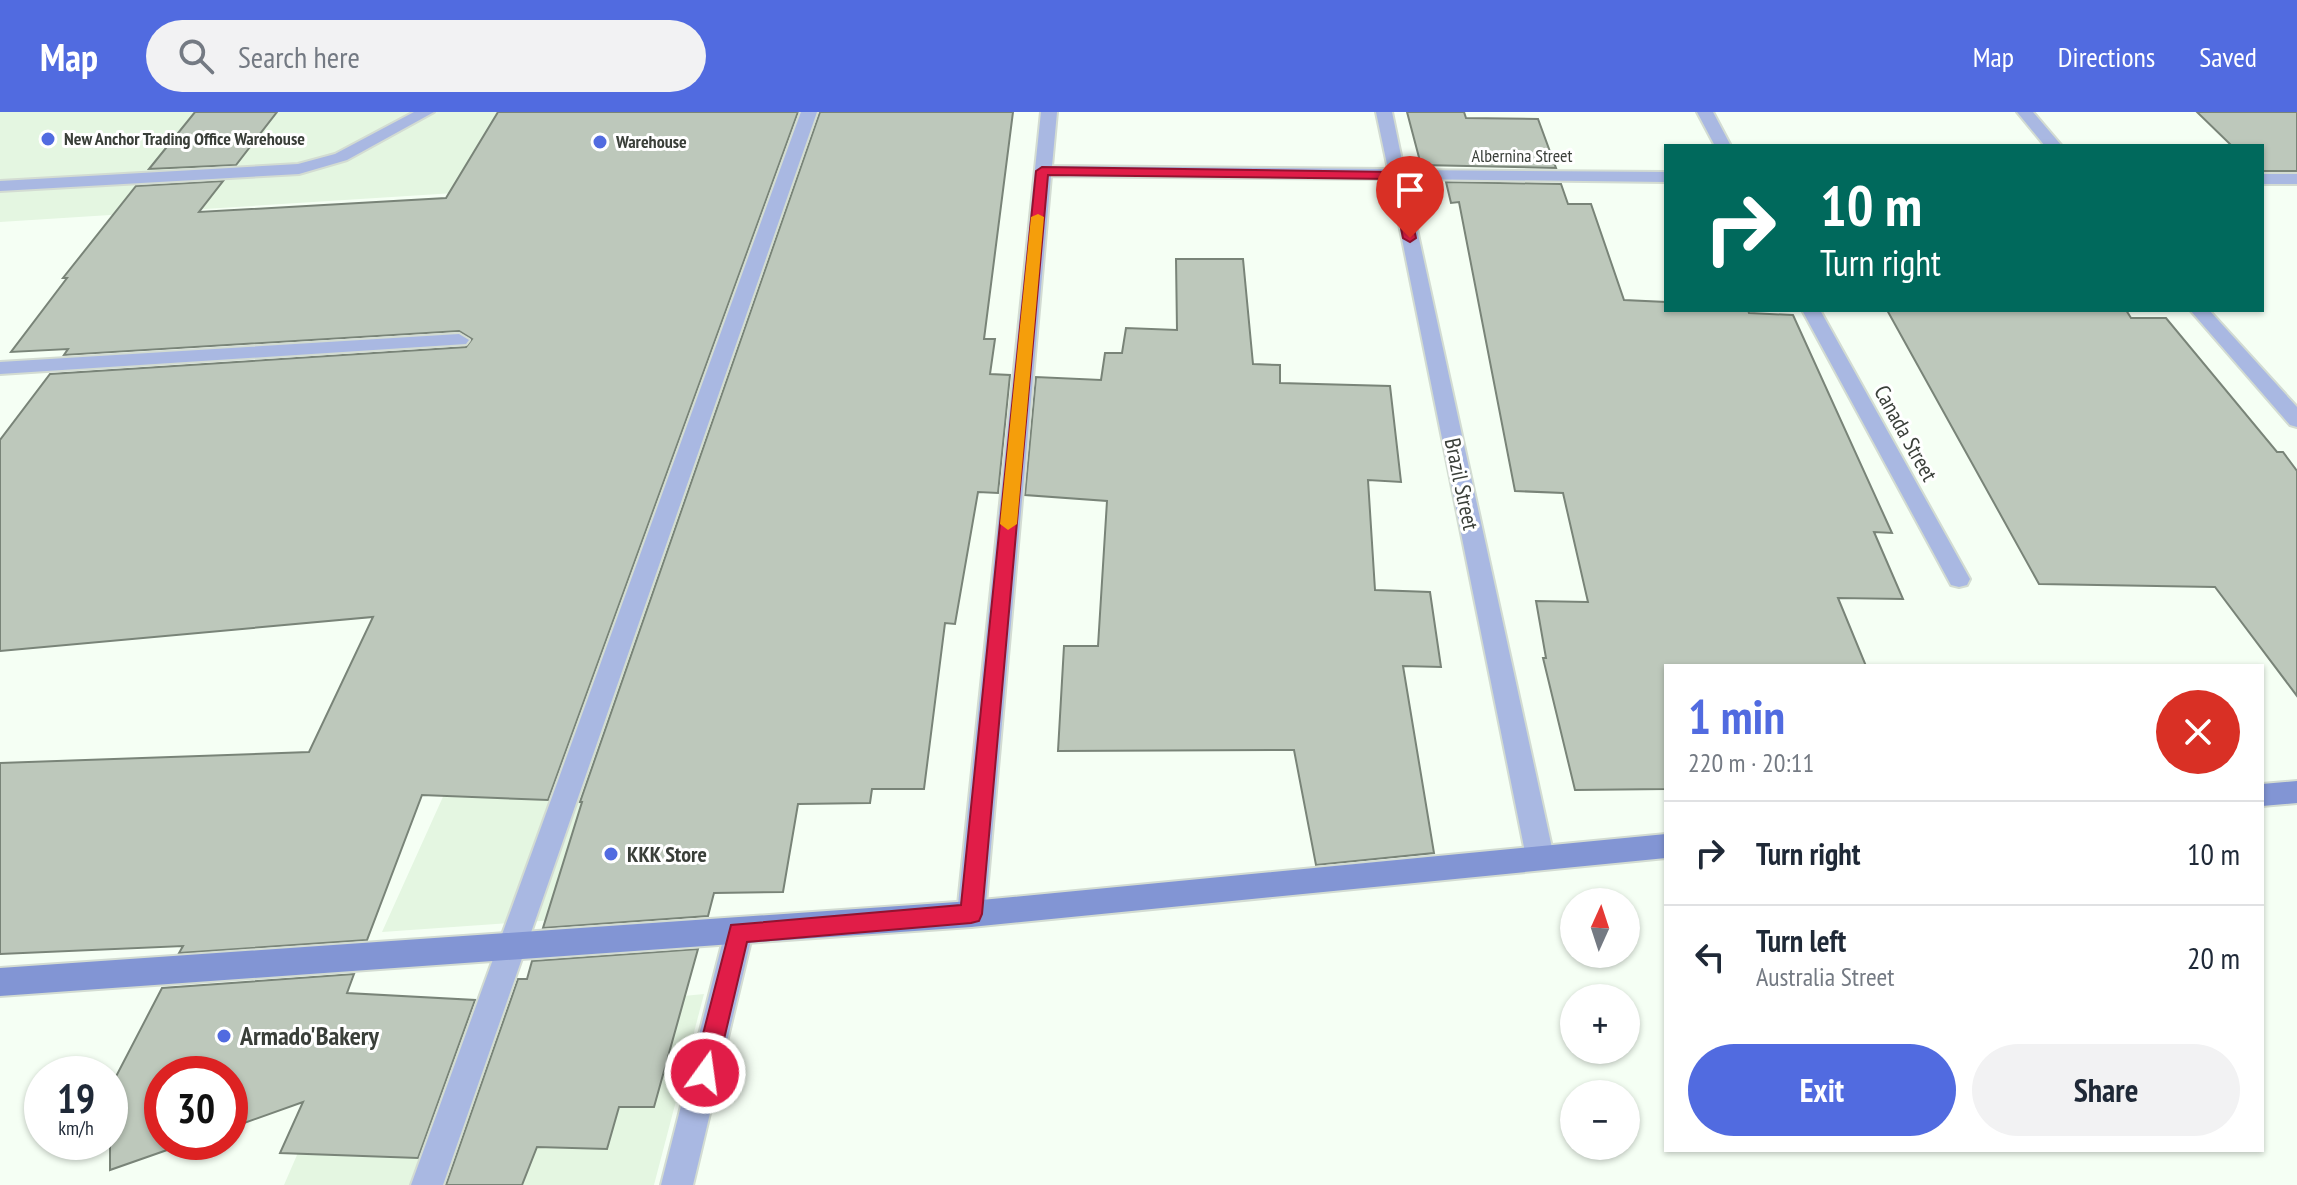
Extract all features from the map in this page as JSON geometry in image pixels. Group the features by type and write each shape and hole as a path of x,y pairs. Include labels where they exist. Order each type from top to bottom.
{"street":[{"path":"0,186 299,169 341,157 426,112"},
{"path":"427,1185 809,112"},
{"path":"971,914 1049,112"},
{"name":"Brazil Street","path":"1384,112 1540,857"},
{"path":"1705,112 1722,144"},
{"path":"2025,112 2052,144"},
{"name":"Albernina Street","path":"1042,171 1664,177"},
{"path":"2264,179 2297,179"},
{"name":"Canada Street","path":"1812,312 1959,579"},
{"path":"2201,312 2297,420"},
{"path":"0,368 459,340"},
{"path":"2264,795 2297,792"},
{"path":"0,982 971,914 1664,846"},
{"path":"677,1185 739,932"}],"shaded area":[{"path":"0,112 895,112 697,910 382,932 723,176 0,222"},
{"path":"704,994 654,1185 284,1185 352,1028"}],"building":[{"path":"195,112 277,112 236,165 149,169"},
{"path":"498,112 798,112 548,800 422,795 367,940 179,953 183,946 0,954 0,763 309,752 373,617 0,651 0,440 50,374 466,347 472,339 459,331 64,355 68,349 11,352 67,278 63,278 136,186 223,181 199,212 446,198"},
{"path":"820,112 1013,112 984,339 995,339 990,374 1010,375 998,493 978,492 955,624 945,623 924,789 872,789 870,803 798,804 783,892 714,893 708,916 543,928 580,802"},
{"path":"1407,112 1464,112 1466,118 1538,119 1556,168 1421,165"},
{"path":"2197,112 2297,112 2297,171 2264,171 2264,144 2230,144"},
{"path":"1446,182 1561,184 1568,204 1591,204 1624,300 1664,302 1664,312 1793,315 1892,533 1874,532 1903,599 1838,598 1865,664 1664,664 1664,789 1575,790 1543,658 1546,658 1536,601 1588,602 1563,493 1515,491 1459,202 1451,203"},
{"path":"1176,259 1243,259 1253,364 1280,365 1280,383 1390,386 1401,482 1368,480 1375,590 1430,592 1441,667 1403,666 1434,853 1316,865 1294,750 1058,751 1064,646 1098,646 1107,501 1025,495 1036,377 1101,380 1105,353 1122,353 1126,328 1177,330"},
{"path":"1888,312 2127,312 2131,318 2166,318 2277,452 2283,452 2297,471 2297,696 2215,587 2039,584"},
{"path":"698,949 654,1107 619,1107 607,1149 537,1147 522,1185 446,1185 518,979 527,979 532,961"},
{"path":"354,974 347,993 475,1000 418,1158 280,1153 303,1102 248,1122 248,1056 144,1056 144,1158 110,1170 110,1160 128,1160 127,1056 162,988"}],"slow traffic":[{"path":"1008,524 1038,217"}],"place":[{"name":"New Anchor Trading Office Warehouse","path":"48,139"},
{"name":"Warehouse","path":"600,142"},
{"name":"KKK Store","path":"611,854"},
{"name":"Armado'Bakery","path":"224,1036"}],"route":[{"path":"705,1073 739,932 971,914 1042,171 1396,176 1410,238"}]}
